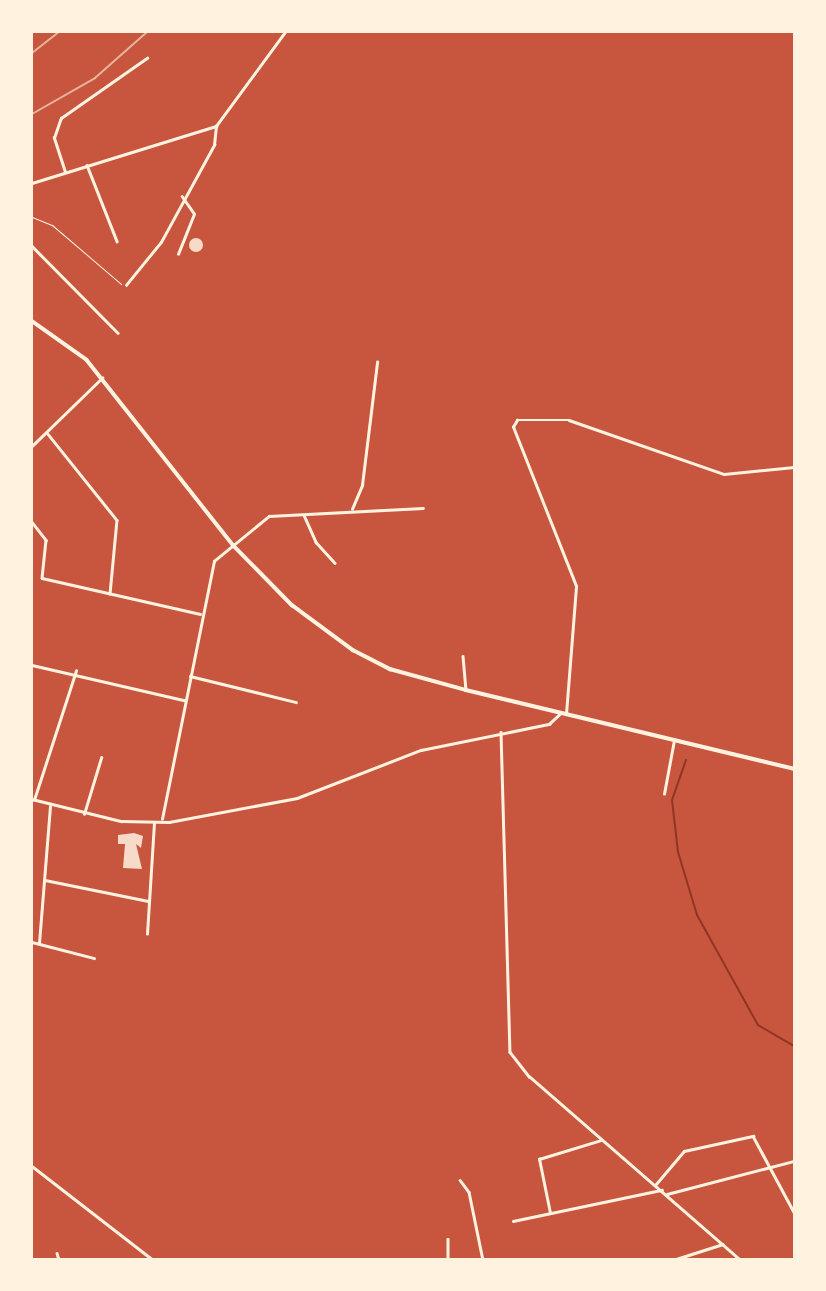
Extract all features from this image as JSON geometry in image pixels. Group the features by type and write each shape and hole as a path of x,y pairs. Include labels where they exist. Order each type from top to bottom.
{"street":[{"path":"126,285 149,262 214,145 216,126 285,32"},
{"path":"65,172 54,138 61,118 147,58"},
{"path":"32,183 216,126"},
{"path":"87,165 117,241"},
{"path":"178,254 194,214 183,197"},
{"path":"32,246 118,333"},
{"path":"32,321 69,344 103,378 233,546 292,605 353,650 390,668 466,690 794,769"},
{"path":"352,509 362,485 377,362"},
{"path":"32,446 48,434 103,378"},
{"path":"564,714 576,586 513,427 517,420 569,420 724,474 794,467"},
{"path":"48,434 117,520 110,594"},
{"path":"162,818 212,564 269,516 352,509 423,508"},
{"path":"304,515 335,563"},
{"path":"32,522 46,540 42,578 201,614"},
{"path":"463,656 466,690"},
{"path":"32,665 76,671 184,700"},
{"path":"76,671 33,799 84,814 154,823 162,818 297,798 460,740 549,724 564,714"},
{"path":"190,676 296,702"},
{"path":"501,732 510,1052 601,1140 741,1259"},
{"path":"664,794 674,740"},
{"path":"84,814 101,758"},
{"path":"38,943 50,806"},
{"path":"147,934 154,823"},
{"path":"45,880 148,901"},
{"path":"32,942 94,958"},
{"path":"656,1184 684,1151 746,1136 761,1141 794,1212"},
{"path":"550,1213 539,1159 601,1140"},
{"path":"667,1194 794,1161"},
{"path":"32,1166 153,1259"},
{"path":"460,1180 483,1259"},
{"path":"513,1221 662,1190"},
{"path":"448,1239 448,1259"},
{"path":"673,1259 723,1244"},
{"path":"57,1253 60,1259"}],"path":[{"path":"32,217 51,225 126,285"}],"building":[{"path":"196,238 201,240 201,250 196,252 191,250 189,245 191,240"},
{"path":"134,833 143,836 141,848 136,844 142,869 123,868 125,844 118,844 118,835"}],"waterway":[{"path":"686,760 672,800 678,852 697,915 758,1025 794,1046"}],"railway":[{"path":"32,53 59,32"},
{"path":"32,114 95,78 147,32"}]}
